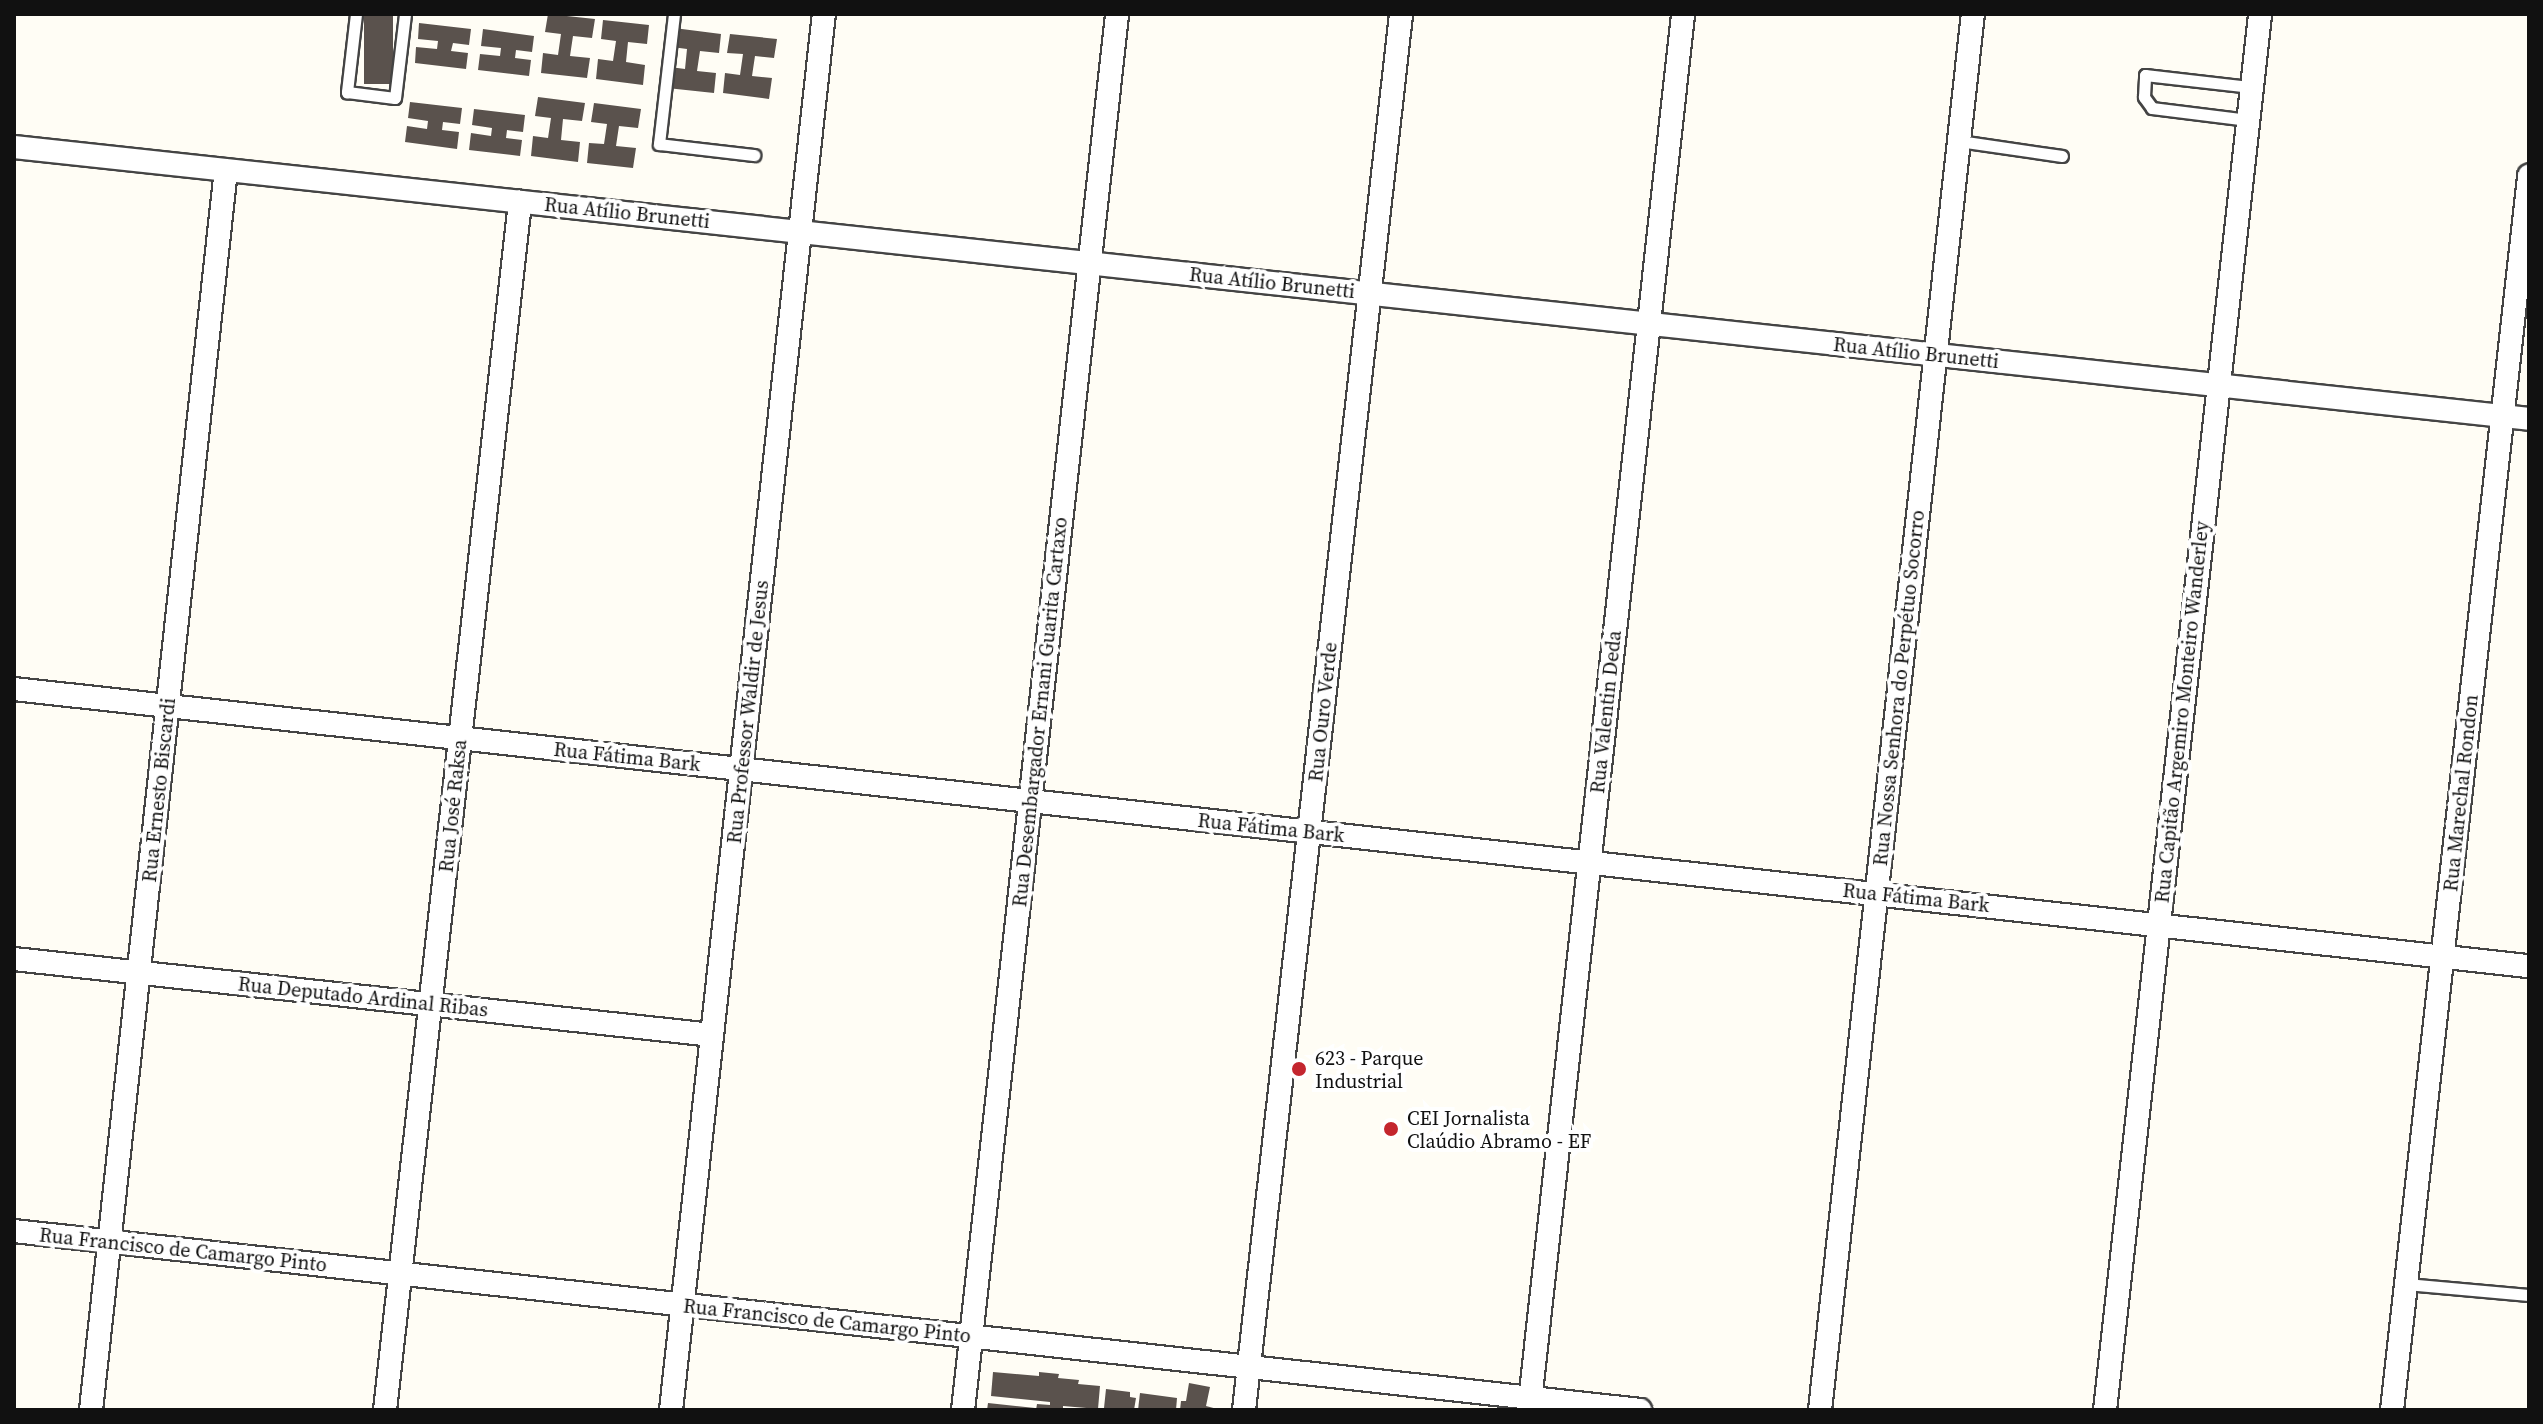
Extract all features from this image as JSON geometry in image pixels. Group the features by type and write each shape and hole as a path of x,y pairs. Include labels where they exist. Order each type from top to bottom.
{"street":[{"name":"Rua Professor Waldir de Jesus","path":"671,1410 824,14"},
{"name":"Rua Desembargador Ernani Guarita Cartaxo","path":"963,1410 1117,14"},
{"name":"Rua Ouro Verde","path":"1244,1410 1401,14"},
{"name":"Rua Valentin Deda","path":"1530,1404 1683,14"},
{"name":"Rua Nossa Senhora do Perpétuo Socorro","path":"1820,1410 1973,14"},
{"name":"Rua Capitão Argemiro Monteiro Wanderley","path":"2105,1410 2260,14"},
{"name":"Rua Atílio Brunetti","path":"14,147 2529,419"},
{"name":"Rua Ernesto Biscardi","path":"91,1410 226,170"},
{"name":"Rua Marechal Rondon","path":"2392,1410 2529,176"},
{"name":"Rua José Raksa","path":"385,1410 520,202"},
{"name":"Rua Fátima Bark","path":"14,689 2529,966"},
{"name":"Rua Deputado Ardinal Ribas","path":"14,959 712,1035"},
{"name":"Rua Francisco de Camargo Pinto","path":"14,1231 1249,1367 1530,1404 1640,1410"}],"lane":[{"path":"356,14 347,92 395,98 405,14"},
{"path":"674,14 659,144 754,155"},
{"path":"2248,120 2152,108 2144,97 2145,75 2251,87"},
{"path":"1959,141 2062,156"},
{"path":"2406,1284 2529,1295"}],"building":[{"path":"364,14 393,14 393,84 364,84"},
{"path":"548,14 595,19 592,38 573,36 570,56 590,58 587,78 541,73 543,53 558,55 561,34 545,32"},
{"path":"603,20 649,25 647,44 628,42 626,62 645,65 643,85 596,79 598,59 613,61 616,41 601,39"},
{"path":"419,23 471,29 469,45 453,43 451,51 468,53 466,69 415,63 416,47 437,49 438,41 418,39"},
{"path":"674,28 721,34 719,53 700,51 697,71 716,73 714,93 667,88 670,67 685,69 687,49 672,47"},
{"path":"483,29 534,36 532,52 516,50 515,58 531,60 529,76 478,70 480,54 500,56 501,48 481,46"},
{"path":"730,34 777,39 774,58 755,56 752,76 772,78 769,99 723,93 725,73 740,75 743,54 727,53"},
{"path":"538,97 585,103 582,121 563,119 561,140 580,142 578,162 531,156 533,136 548,138 551,118 535,116"},
{"path":"410,102 462,108 460,124 443,122 442,130 459,132 457,149 405,142 407,126 427,129 428,121 408,118"},
{"path":"594,103 641,109 638,128 619,126 616,146 636,148 633,168 587,163 589,143 604,144 607,124 591,122"},
{"path":"474,109 525,115 523,132 507,130 506,138 522,140 520,156 469,150 471,133 491,136 492,128 472,125"},
{"path":"993,1372 1039,1376 1039,1372 1059,1374 1058,1378 1079,1380 1078,1384 1100,1386 1098,1409 1063,1406 1063,1410 1036,1410 1037,1404 1050,1405 1050,1402 991,1396"},
{"path":"1189,1383 1210,1387 1206,1406 1221,1410 1180,1410 1181,1401 1186,1401"},
{"path":"1106,1389 1130,1392 1130,1397 1136,1398 1134,1410 1104,1408"},
{"path":"1140,1393 1177,1398 1176,1410 1138,1410"},
{"path":"988,1403 1035,1408 1035,1410 987,1410"}],"place":[{"name":"623 - Parque Industrial","path":"1299,1069"},
{"name":"CEI Jornalista Claúdio Abramo - EF","path":"1391,1129"}]}
